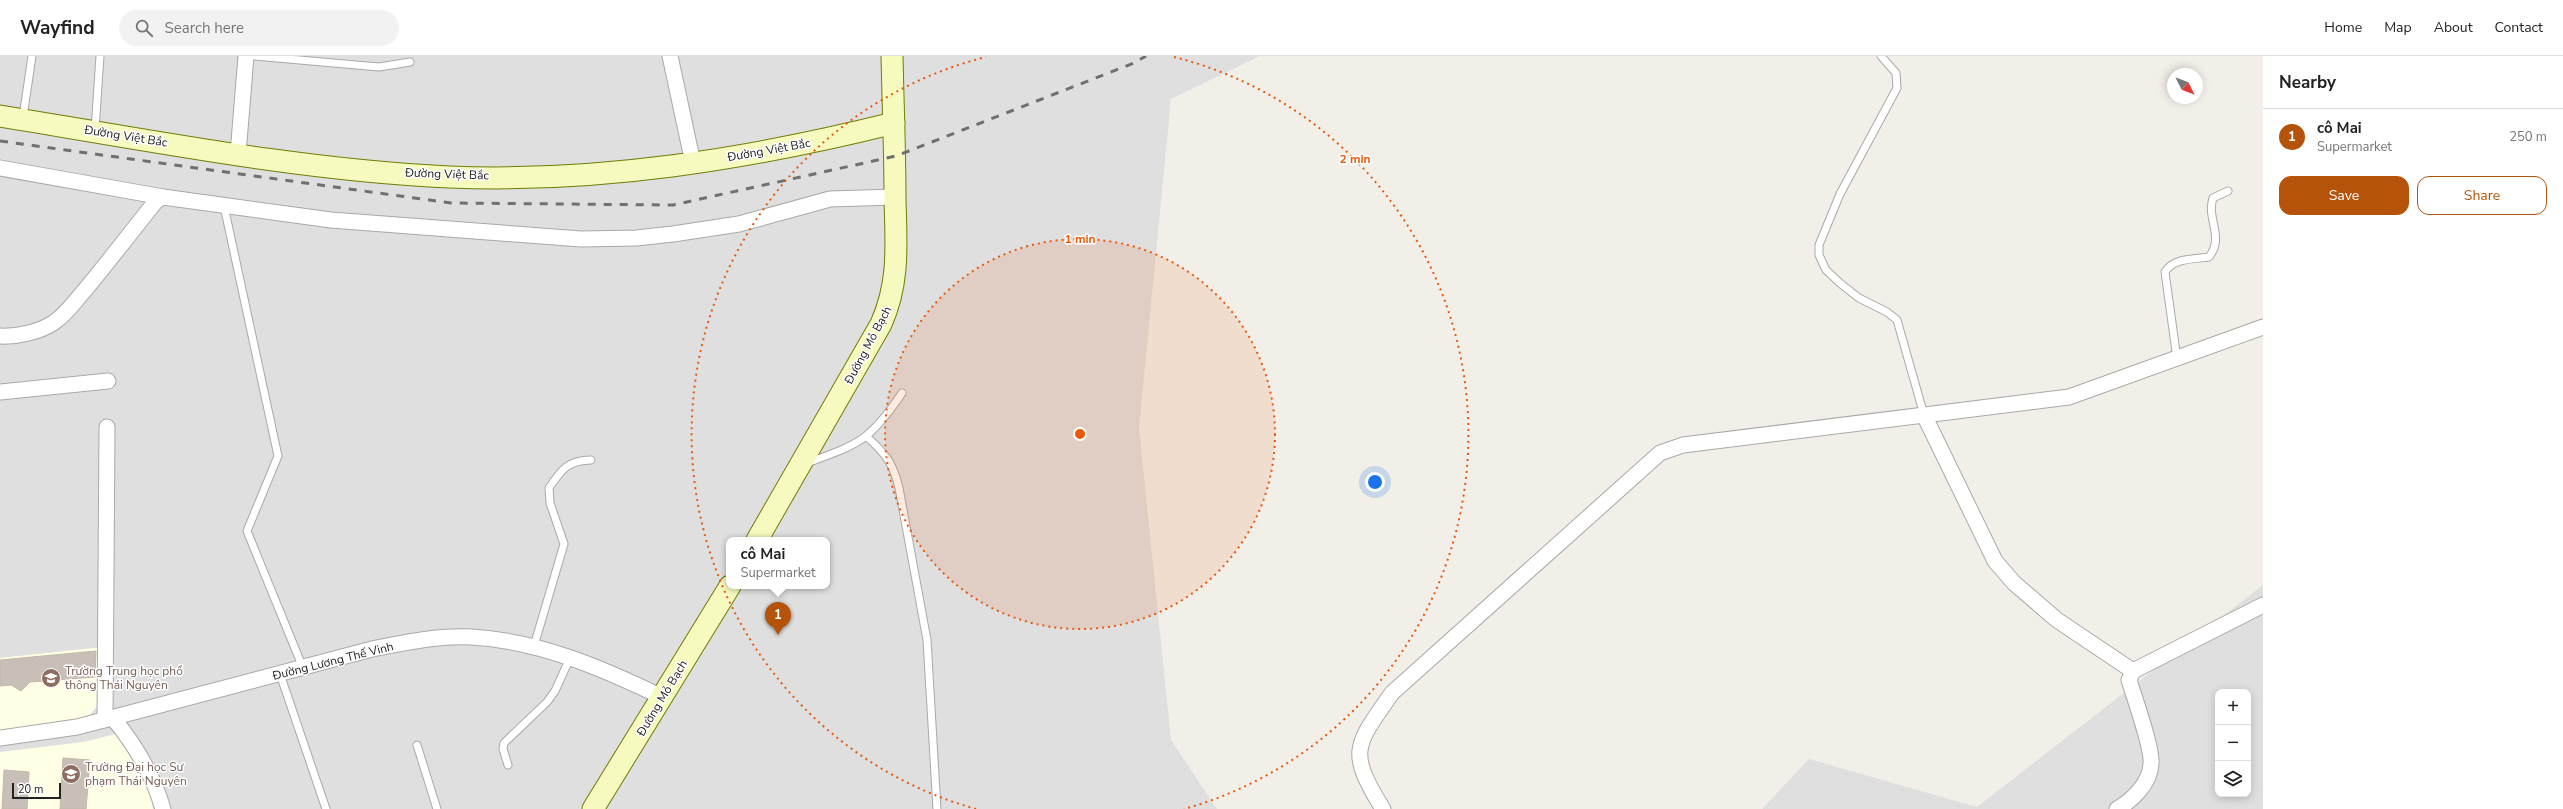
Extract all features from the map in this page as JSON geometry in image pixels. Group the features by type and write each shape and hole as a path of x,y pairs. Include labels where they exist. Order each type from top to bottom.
{"street":[{"path":"238,154 246,56"},
{"path":"670,56 693,163"},
{"name":"Đường Mỏ Bạch","path":"759,537 881,324 891,302 896,261 892,56"},
{"name":"Đường Việt Bắc","path":"0,116 238,154 342,168 450,177 570,176 693,163 768,152 894,123"},
{"path":"0,168 163,197 331,220 589,239 636,238 739,224 830,199 895,196"},
{"path":"0,336 11,336 34,331 53,323 64,314 119,250 156,201 163,197"},
{"path":"1383,809 1365,780 1358,754 1364,733 1392,693 1660,453 1683,445 2069,396 2177,359 2263,327"},
{"path":"0,392 108,382"},
{"path":"1924,415 1994,561 2014,583 2057,620 2132,670"},
{"path":"107,427 109,719 133,742 152,776 163,809"},
{"name":"Đường Mỏ Bạch","path":"593,809 728,589"},
{"path":"2117,809 2126,804 2147,780 2152,762 2129,680 2132,670 2263,605"},
{"name":"Đường Lương Thế Vinh","path":"0,738 77,727 372,649 419,640 470,637 534,646 614,674 662,697"}],"lane":[{"path":"22,120 32,56"},
{"path":"95,131 100,56"},
{"path":"254,56 379,66 410,62"},
{"path":"1881,56 1896,73 1897,88 1840,194 1819,245 1819,255 1823,266 1841,284 1859,298 1887,312 1897,320 1924,415"},
{"path":"2177,359 2165,272 2169,265 2175,262 2210,257 2216,245 2216,233 2210,206 2213,198 2228,191"},
{"path":"224,206 278,456 247,531 303,668"},
{"path":"801,465 853,446 867,437 884,419 902,393"},
{"path":"867,437 886,454 894,469 899,488 927,640 937,809"},
{"path":"534,646 564,544 550,504 549,488 569,464 576,460 590,460"},
{"path":"508,765 503,749 504,743 551,696 570,658"},
{"path":"280,674 326,809"},
{"path":"417,745 437,809"}],"shaded area":[{"path":"0,56 1260,56 1171,99 1139,428 1171,740 1217,809 0,809"},
{"path":"2263,585 2263,809 1762,809 1809,759 1977,807"},
{"name":"Trường Trung học phổ thông Thái Nguyên","path":"102,647 102,699 87,719 0,731 0,658"},
{"name":"Trường Đại học Sư phạm Thái Nguyên","path":"116,734 149,787 153,809 0,809 0,752 83,742"}],"building":[{"path":"96,651 95,677 30,682 21,691 11,685 0,686 0,660"},
{"path":"63,758 90,760 86,809 60,809"},
{"path":"4,770 29,772 27,809 2,809"}],"railway":[{"path":"0,141 451,203 673,205 896,156 1134,63 1146,56"}],"place":[{"name":"cô Mai","path":"778,635"},
{"name":"Trường Trung học phổ thông Thái Nguyên","path":"51,678"},
{"name":"Trường Đại học Sư phạm Thái Nguyên","path":"71,774"}]}
